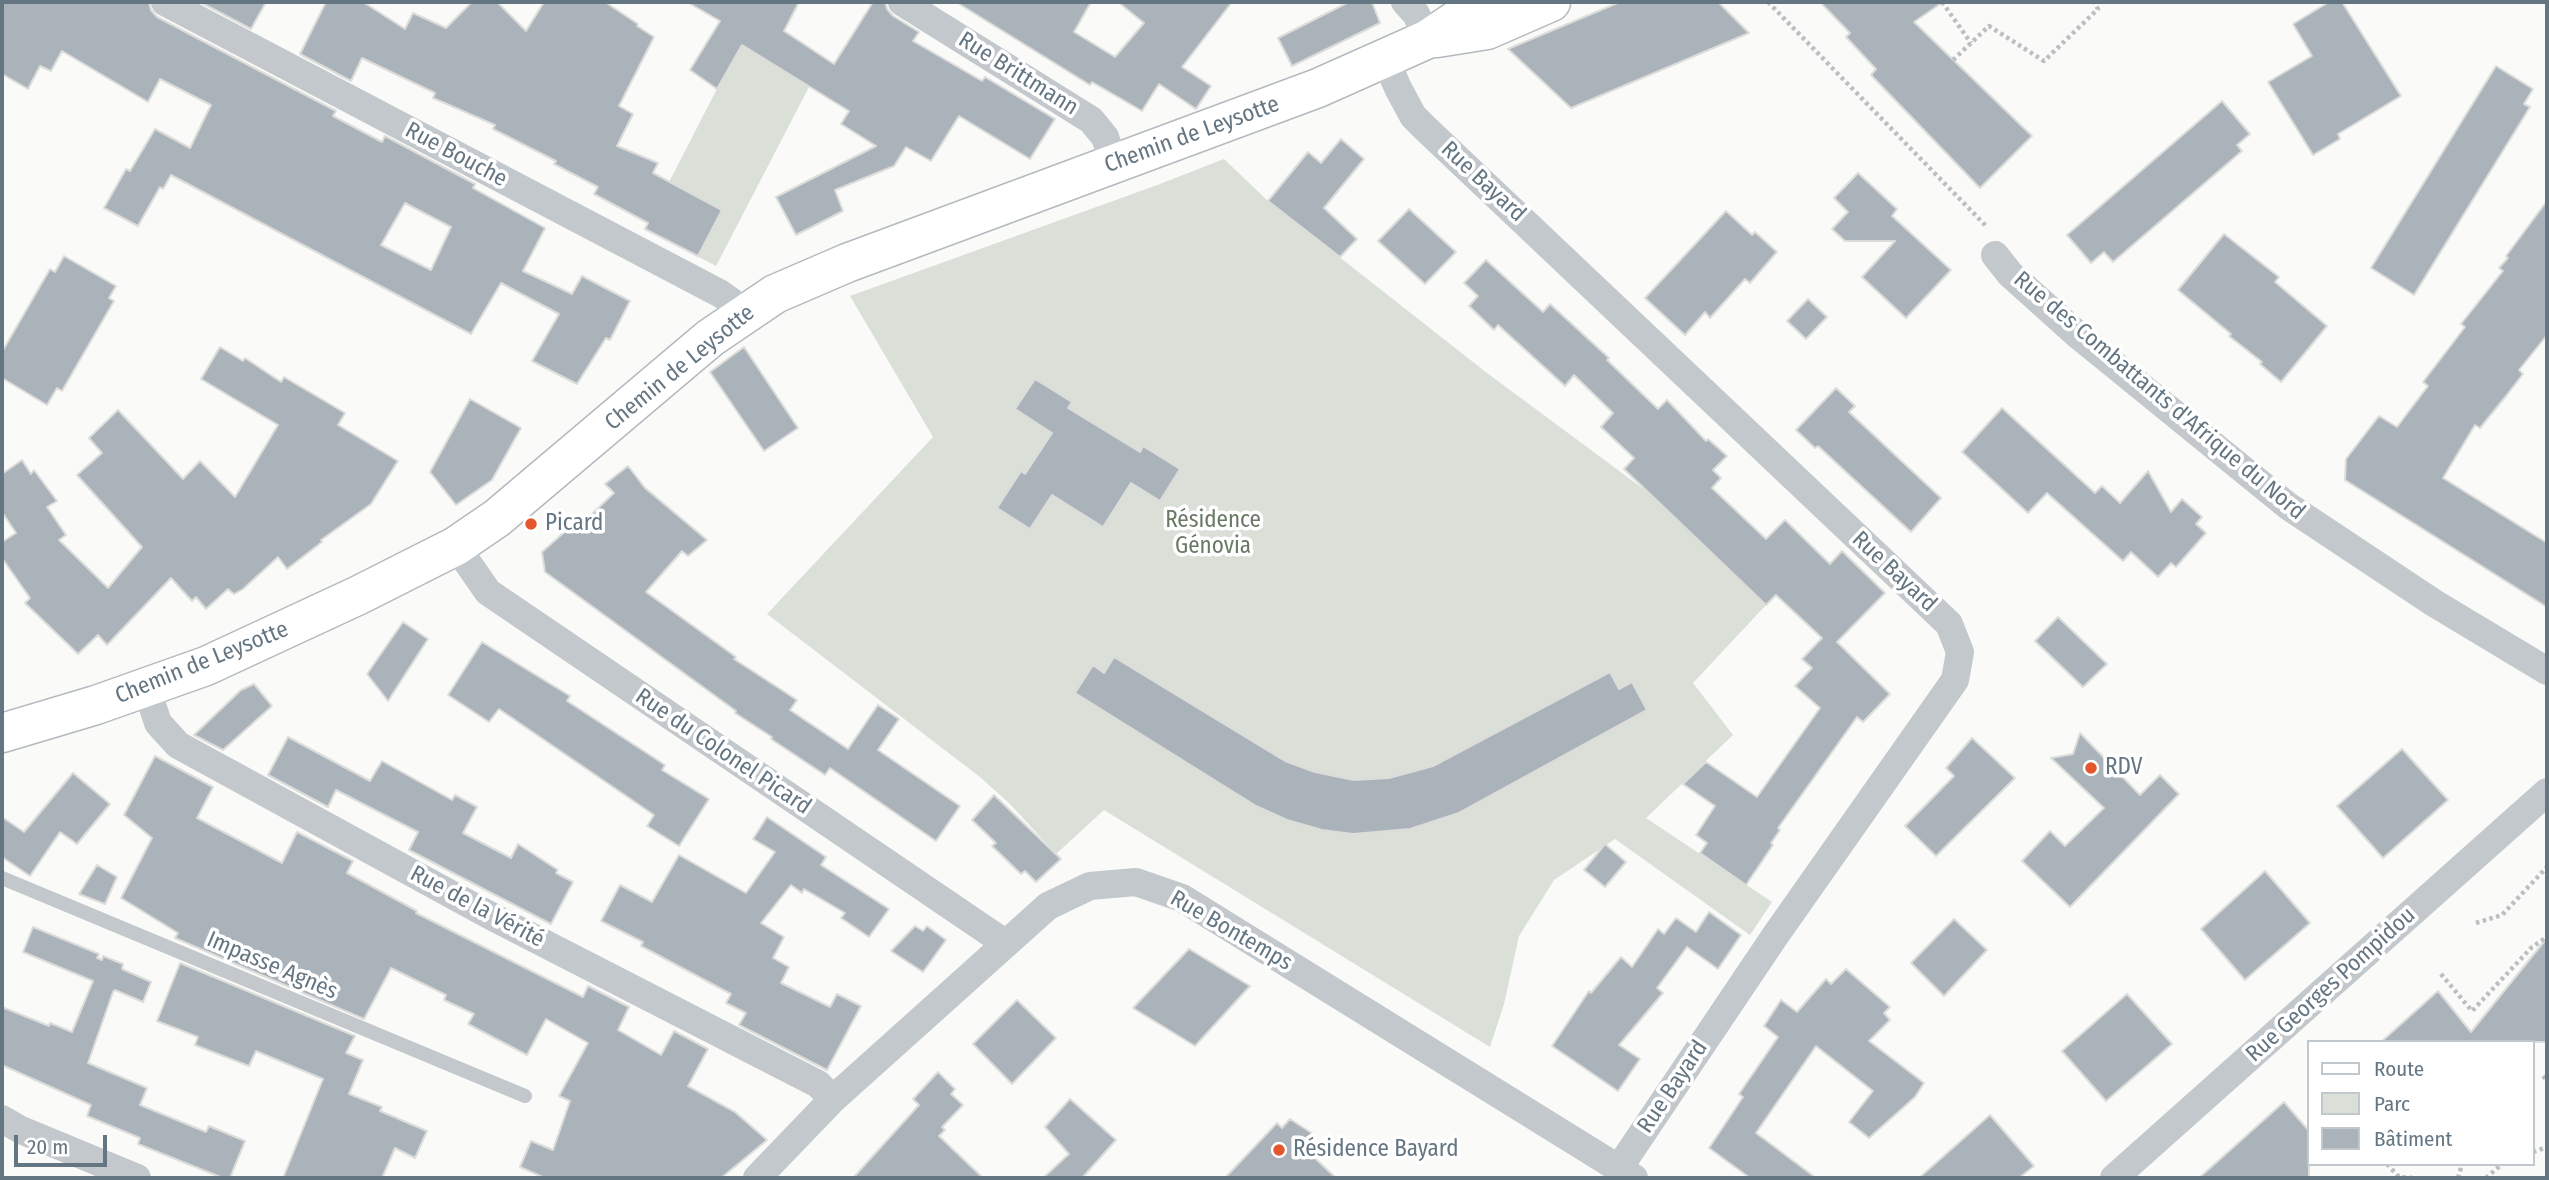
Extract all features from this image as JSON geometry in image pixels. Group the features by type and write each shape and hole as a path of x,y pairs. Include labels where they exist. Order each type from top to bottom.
{"street":[{"name":"Rue Bouche","path":"165,2 709,288 732,302 741,314"},
{"name":"Rue Brittmann","path":"902,2 1091,120 1105,137 1114,164"},
{"path":"1405,2 1416,14 1428,39"},
{"name":"Chemin de Leysotte","path":"2,733 147,689 245,649 456,546 498,518 710,338 741,314 775,294 847,263 1283,102 1428,39 1483,2"},
{"name":"Chemin de Leysotte","path":"1428,39 1487,30 1551,2"},
{"name":"Rue Bayard","path":"1385,58 1413,116 1424,128 1950,624 1960,652 1955,680 1775,936 1626,1173"},
{"name":"Rue des Combattants d'Afrique du Nord","path":"1995,255 2010,275 2068,327 2288,506 2434,603 2547,671"},
{"name":"Rue du Colonel Picard","path":"456,546 488,592 1005,943"},
{"name":"Rue de la Vérité","path":"147,689 158,723 178,745 489,915 818,1084 833,1099"},
{"name":"Rue Georges Pompidou","path":"2114,1178 2547,792"},
{"name":"Rue Bontemps","path":"757,1178 833,1099 1048,906 1090,886 1136,882 1182,898 1626,1173"},
{"path":"2,1119 21,1130 137,1178"}],"lane":[{"name":"Impasse Agnès","path":"2,878 525,1096"}],"path":[{"name":"Rue des Combattants d'Afrique du Nord","path":"1768,2 1987,225 1995,255"},
{"path":"1942,2 1971,43"},
{"path":"1953,60 1989,26 2044,61 2098,9 2094,2"},
{"path":"2476,923 2502,915 2547,867"},
{"path":"2441,974 2472,1011 2532,947 2547,936"},
{"path":"2389,1166 2399,1177 2414,1178"},
{"path":"2486,1178 2500,1166"}],"green space":[{"path":"731,25 766,60 809,87 716,266 645,229 722,79"},
{"name":"Résidence Génovia","path":"1224,159 1268,201 1487,373 1653,496 1766,605 1693,683 1733,735 1646,818 1772,902 1750,935 1615,839 1554,880 1519,936 1504,1004 1490,1047 1104,810 1056,854 1010,804 980,777 767,614 933,437 850,296"}],"building":[{"path":"2,2 149,2 157,17 336,111 333,116 382,142 385,136 475,184 473,188 545,228 523,271 572,294 582,276 630,301 610,340 606,338 577,384 532,361 559,314 501,283 471,334 171,175 163,189 160,187 138,226 104,208 126,169 130,171 155,129 190,148 211,105 160,79 148,102 62,51 51,71 40,66 28,89 2,74","holes":["405,203 451,227 431,270 381,245"]},
{"path":"200,2 266,2 251,29"},
{"path":"326,2 363,2 405,29 413,13 446,28 472,2 497,2 526,31 544,2 605,2 638,24 637,26 654,37 619,106 633,114 617,146 658,163 653,173 722,210 698,256 645,229 648,223 594,194 598,187 554,164 556,161 493,129 495,125 433,98 435,93 362,58 351,81 300,54"},
{"path":"687,2 799,2 784,31 834,64 873,2 885,2 893,16 919,32 913,41 982,81 985,77 1055,119 1030,159 959,116 931,161 906,147 894,166 835,190 843,211 796,235 776,197 876,146 841,124 849,111 742,45 717,89 690,70 720,21"},
{"path":"956,2 1091,2 1074,32 1115,57 1144,23 1118,2 1232,2 1182,67 1211,86 1196,109 1159,84 1142,111 1092,82 1090,85"},
{"path":"1349,2 1372,2 1380,23 1292,66 1278,38"},
{"path":"1620,2 1718,2 1749,33 1571,108 1508,49"},
{"path":"1820,2 1943,2 1914,22 2032,136 1980,188 1871,75 1876,69 1846,37 1850,33"},
{"path":"2329,2 2342,2 2401,96 2338,134 2340,139 2313,155 2268,82 2312,56 2293,24"},
{"path":"2496,66 2533,89 2524,104 2530,107 2414,295 2371,268"},
{"path":"2222,101 2250,134 2237,145 2242,151 2113,262 2104,252 2091,263 2067,235"},
{"path":"1341,139 1364,159 1324,208 1357,239 1340,257 1268,201 1308,152 1321,163"},
{"path":"1858,173 1897,209 1892,216 1951,270 1906,318 1862,277 1895,241 1845,241 1832,229 1848,212 1834,198"},
{"path":"2547,201 2547,335 2519,370 2523,374 2506,396 2480,428 2475,425 2443,478 2547,543 2547,607 2345,480 2346,459 2379,416 2397,427 2428,386 2423,382 2465,327 2461,324 2503,271 2499,268 2508,258 2506,256"},
{"path":"1409,209 1456,252 1425,284 1378,241"},
{"path":"1726,211 1752,235 1755,232 1777,252 1750,283 1745,279 1710,318 1705,312 1685,335 1645,298"},
{"path":"2224,234 2279,277 2275,282 2327,326 2281,382 2260,364 2262,362 2229,336 2231,334 2178,290"},
{"path":"64,256 116,286 109,298 114,301 62,391 57,388 47,405 2,378 2,352 50,269 55,272"},
{"path":"1486,260 1543,312 1550,304 1609,358 1607,360 1658,409 1667,400 1706,441 1708,439 1727,456 1713,470 1721,478 1712,488 1766,539 1785,520 1830,564 1842,551 1885,593 1837,642 1890,694 1863,722 1857,717 1778,828 1780,830 1771,843 1773,845 1746,885 1700,853 1707,843 1696,835 1715,806 1683,784 1706,762 1757,797 1820,708 1795,686 1812,668 1802,659 1822,638 1776,595 1766,605 1624,469 1634,458 1601,427 1613,413 1574,375 1565,386 1498,325 1494,330 1469,306 1478,296 1464,283"},
{"path":"1808,299 1827,317 1806,339 1787,321"},
{"path":"220,347 243,361 245,358 281,382 284,377 345,413 338,425 398,461 371,504 321,540 322,542 287,569 278,557 243,589 234,594 228,589 206,609 196,597 192,601 171,578 107,645 98,635 78,654 25,603 30,598 2,558 2,542 16,533 2,512 2,474 22,460 31,474 34,470 57,501 47,507 66,535 59,540 108,588 142,547 77,475 102,453 89,438 118,410 183,479 200,461 235,497 278,425 201,379"},
{"path":"744,347 798,428 764,451 710,372"},
{"path":"1035,379 1072,402 1068,408 1140,452 1143,446 1180,469 1160,501 1131,483 1103,527 1052,495 1030,529 997,508 1021,471 1025,474 1052,433 1015,409"},
{"path":"1836,388 1855,406 1849,412 1941,498 1911,532 1818,446 1815,448 1796,430"},
{"path":"470,399 521,428 492,480 456,505 430,472"},
{"path":"2002,408 2095,493 2102,486 2120,503 2148,471 2171,512 2182,499 2202,517 2196,524 2206,533 2176,567 2171,563 2158,577 2131,552 2123,561 2047,493 2028,513 1962,452"},
{"path":"628,466 645,488 707,540 688,556 682,551 646,592 736,657 734,659 797,700 790,710 848,749 878,705 899,719 878,750 960,806 936,841 830,768 825,775 771,739 772,737 735,713 736,711 545,572 542,552 569,528 572,533 614,493 605,484"},
{"path":"2058,617 2107,664 2083,687 2035,641"},
{"path":"403,622 428,639 388,701 367,674"},
{"path":"482,642 570,696 567,701 665,765 662,770 709,799 679,846 647,826 654,815 499,709 489,722 448,695"},
{"path":"1114,657 1285,761 1315,772 1354,780 1389,778 1433,766 1610,672 1619,689 1632,682 1647,710 1459,813 1410,829 1353,834 1322,830 1287,820 1256,806 1075,693 1093,665 1104,673"},
{"path":"254,684 272,706 223,750 194,735 241,690"},
{"path":"2080,733 2140,795 2160,775 2179,794 2070,907 2022,861 2050,831 2065,846 2104,808 2051,758 2073,754"},
{"path":"288,737 370,781 382,761 452,800 455,795 477,807 463,833 511,858 518,844 558,870 556,873 573,882 551,924 409,850 418,832 336,790 328,807 268,775"},
{"path":"1972,738 2015,778 1936,856 1905,826 1954,776 1946,768"},
{"path":"2402,749 2448,800 2383,858 2337,806"},
{"path":"155,756 213,787 197,818 282,863 297,832 353,861 347,873 417,911 416,913 583,997 588,986 629,1007 618,1030 661,1055 674,1031 708,1049 688,1086 735,1112 767,1140 721,1178 545,1178 520,1167 531,1141 553,1150 570,1101 559,1096 588,1043 546,1019 527,1055 468,1024 474,1014 444,1000 446,995 391,968 364,1019 175,938 178,933 121,898 152,838 124,815"},
{"path":"73,773 110,804 77,844 60,832 30,876 2,857 2,817 24,832"},
{"path":"994,795 1061,859 1036,882 1025,871 1021,874 992,846 996,843 972,820"},
{"path":"767,817 826,857 821,865 889,909 869,937 841,918 845,913 804,889 802,893 791,885 761,923 784,937 773,958 789,967 781,983 830,1007 837,994 861,1006 827,1070 739,1025 746,1013 726,1003 731,994 641,946 643,942 601,921 620,885 652,902 679,855 746,893 775,852 753,839"},
{"path":"1605,844 1626,862 1605,887 1584,870"},
{"path":"97,865 117,877 105,904 79,894"},
{"path":"2265,871 2310,923 2245,980 2201,929"},
{"path":"1709,912 1741,935 1718,969 1687,947 1657,988 1663,993 1619,1045 1640,1059 1618,1091 1552,1046 1589,991 1591,993 1621,957 1632,967 1658,929 1664,934 1676,918 1696,932"},
{"path":"1954,919 1987,950 1944,996 1911,963"},
{"path":"915,926 923,931 927,926 946,940 923,972 891,951"},
{"path":"33,927 99,954 97,958 102,960 103,956 123,964 122,969 151,982 143,1002 115,990 113,992 88,1063 147,1088 140,1105 206,1132 209,1126 245,1141 230,1178 223,1178 138,1144 140,1138 87,1116 91,1105 2,1065 2,1007 72,1032 93,981 23,952"},
{"path":"2547,938 2547,1042 2383,1040 2438,991 2471,1032"},
{"path":"1189,949 1250,986 1195,1046 1133,1008"},
{"path":"180,963 355,1036 346,1053 363,1060 349,1094 382,1107 380,1111 427,1131 415,1158 395,1148 382,1178 283,1178 323,1079 256,1051 249,1066 195,1045 198,1037 157,1021"},
{"path":"1846,969 1890,1007 1884,1013 1890,1020 1869,1041 1924,1083 1915,1097 1869,1138 1849,1122 1873,1091 1816,1046 1756,1133 1816,1178 1750,1178 1709,1148 1743,1097 1739,1094 1778,1037 1764,1026 1781,1000 1797,1012 1826,979 1831,984"},
{"path":"2127,994 2172,1044 2106,1101 2062,1051"},
{"path":"1017,1000 1056,1038 1012,1084 973,1044"},
{"path":"938,1072 955,1089 951,1094 963,1105 942,1127 945,1130 939,1136 983,1178 853,1178 919,1105 913,1099"},
{"path":"1070,1099 1116,1140 1082,1178 1043,1178 1069,1154 1045,1127"},
{"path":"2284,1102 2308,1130 2309,1178 2199,1178"},
{"path":"1990,1115 2034,1166 2019,1178 1919,1178"},
{"name":"Résidence Bayard","path":"1290,1119 1313,1134 1302,1146 1336,1178 1225,1178 1277,1123 1282,1128"}],"place":[{"name":"Picard","path":"531,524"},
{"name":"RDV","path":"2091,768"},
{"name":"Résidence Bayard","path":"1279,1150"}]}
